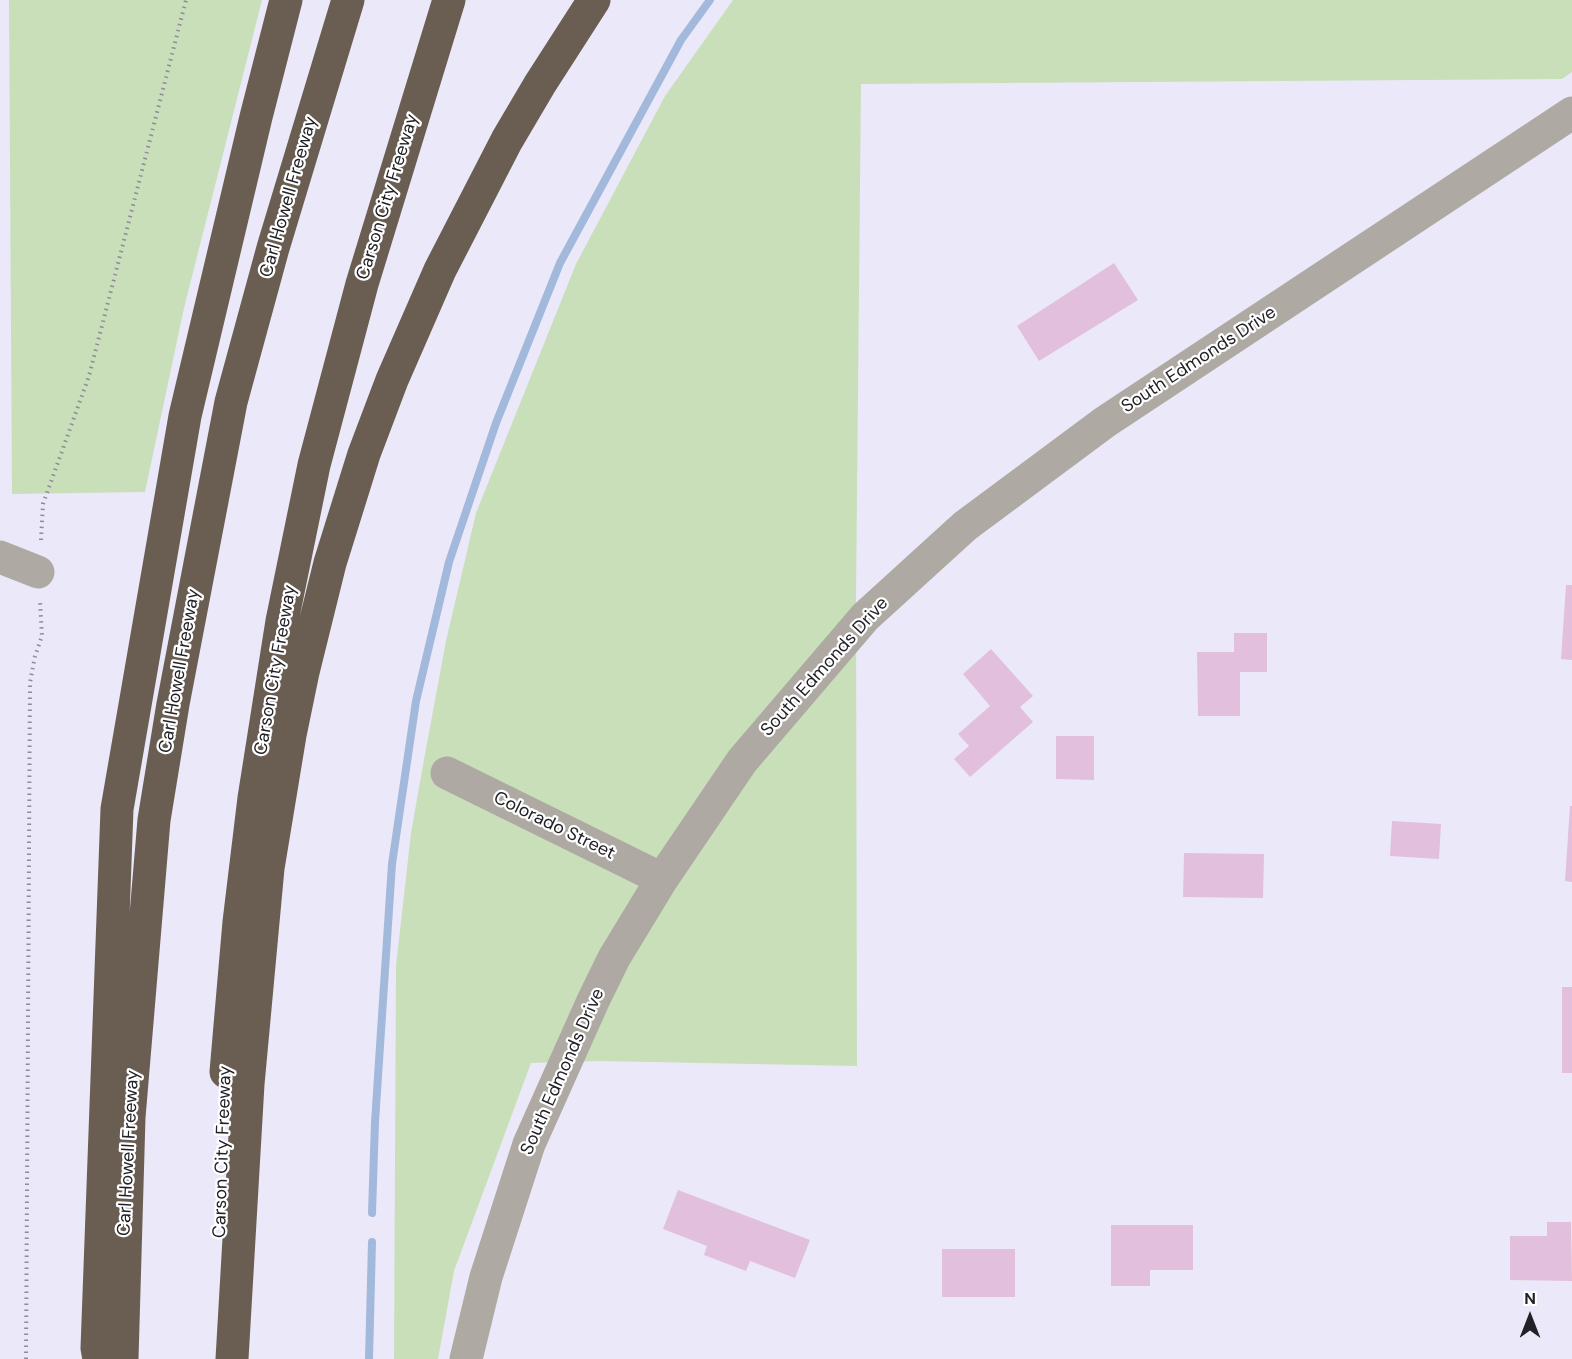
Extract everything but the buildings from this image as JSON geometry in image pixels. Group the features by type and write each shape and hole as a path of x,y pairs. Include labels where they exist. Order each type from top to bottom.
{"highway":[{"path":"99,1359 117,809 185,416 286,0"},
{"name":"Carl Howell Freeway","path":"122,1359 129,1118 154,820 167,738 231,402 273,248 348,0"},
{"name":"Carson City Freeway","path":"219,1359 223,1119 232,996 246,856 282,621 314,465 362,284 449,0"},
{"path":"232,1359 248,1084 266,890 290,735 330,563 376,422 440,270 507,140 594,0"}],"street":[{"name":"South Edmonds Drive","path":"466,1359 486,1277 529,1144 614,958 662,879 742,761 858,626 965,526 1104,422 1572,113"},
{"path":"0,557 38,572"},
{"name":"Colorado Street","path":"447,773 662,879"}],"path":[{"path":"26,1359 30,683 35,656 42,636 38,572 43,504 89,376 186,0"}],"green space":[{"path":"9,0 262,0 184,308 145,492 12,494"},
{"path":"733,0 1572,0 1572,72 1562,79 861,84 856,597 857,1066 598,1061 531,1063 454,1271 438,1359 394,1359 396,966 411,833 423,765 446,641 476,513 576,264 665,96"}],"waterway":[{"path":"372,1213 375,1122 392,864 416,701 449,562 496,423 560,263 681,40 710,0"},
{"path":"369,1359 372,1242"}]}
